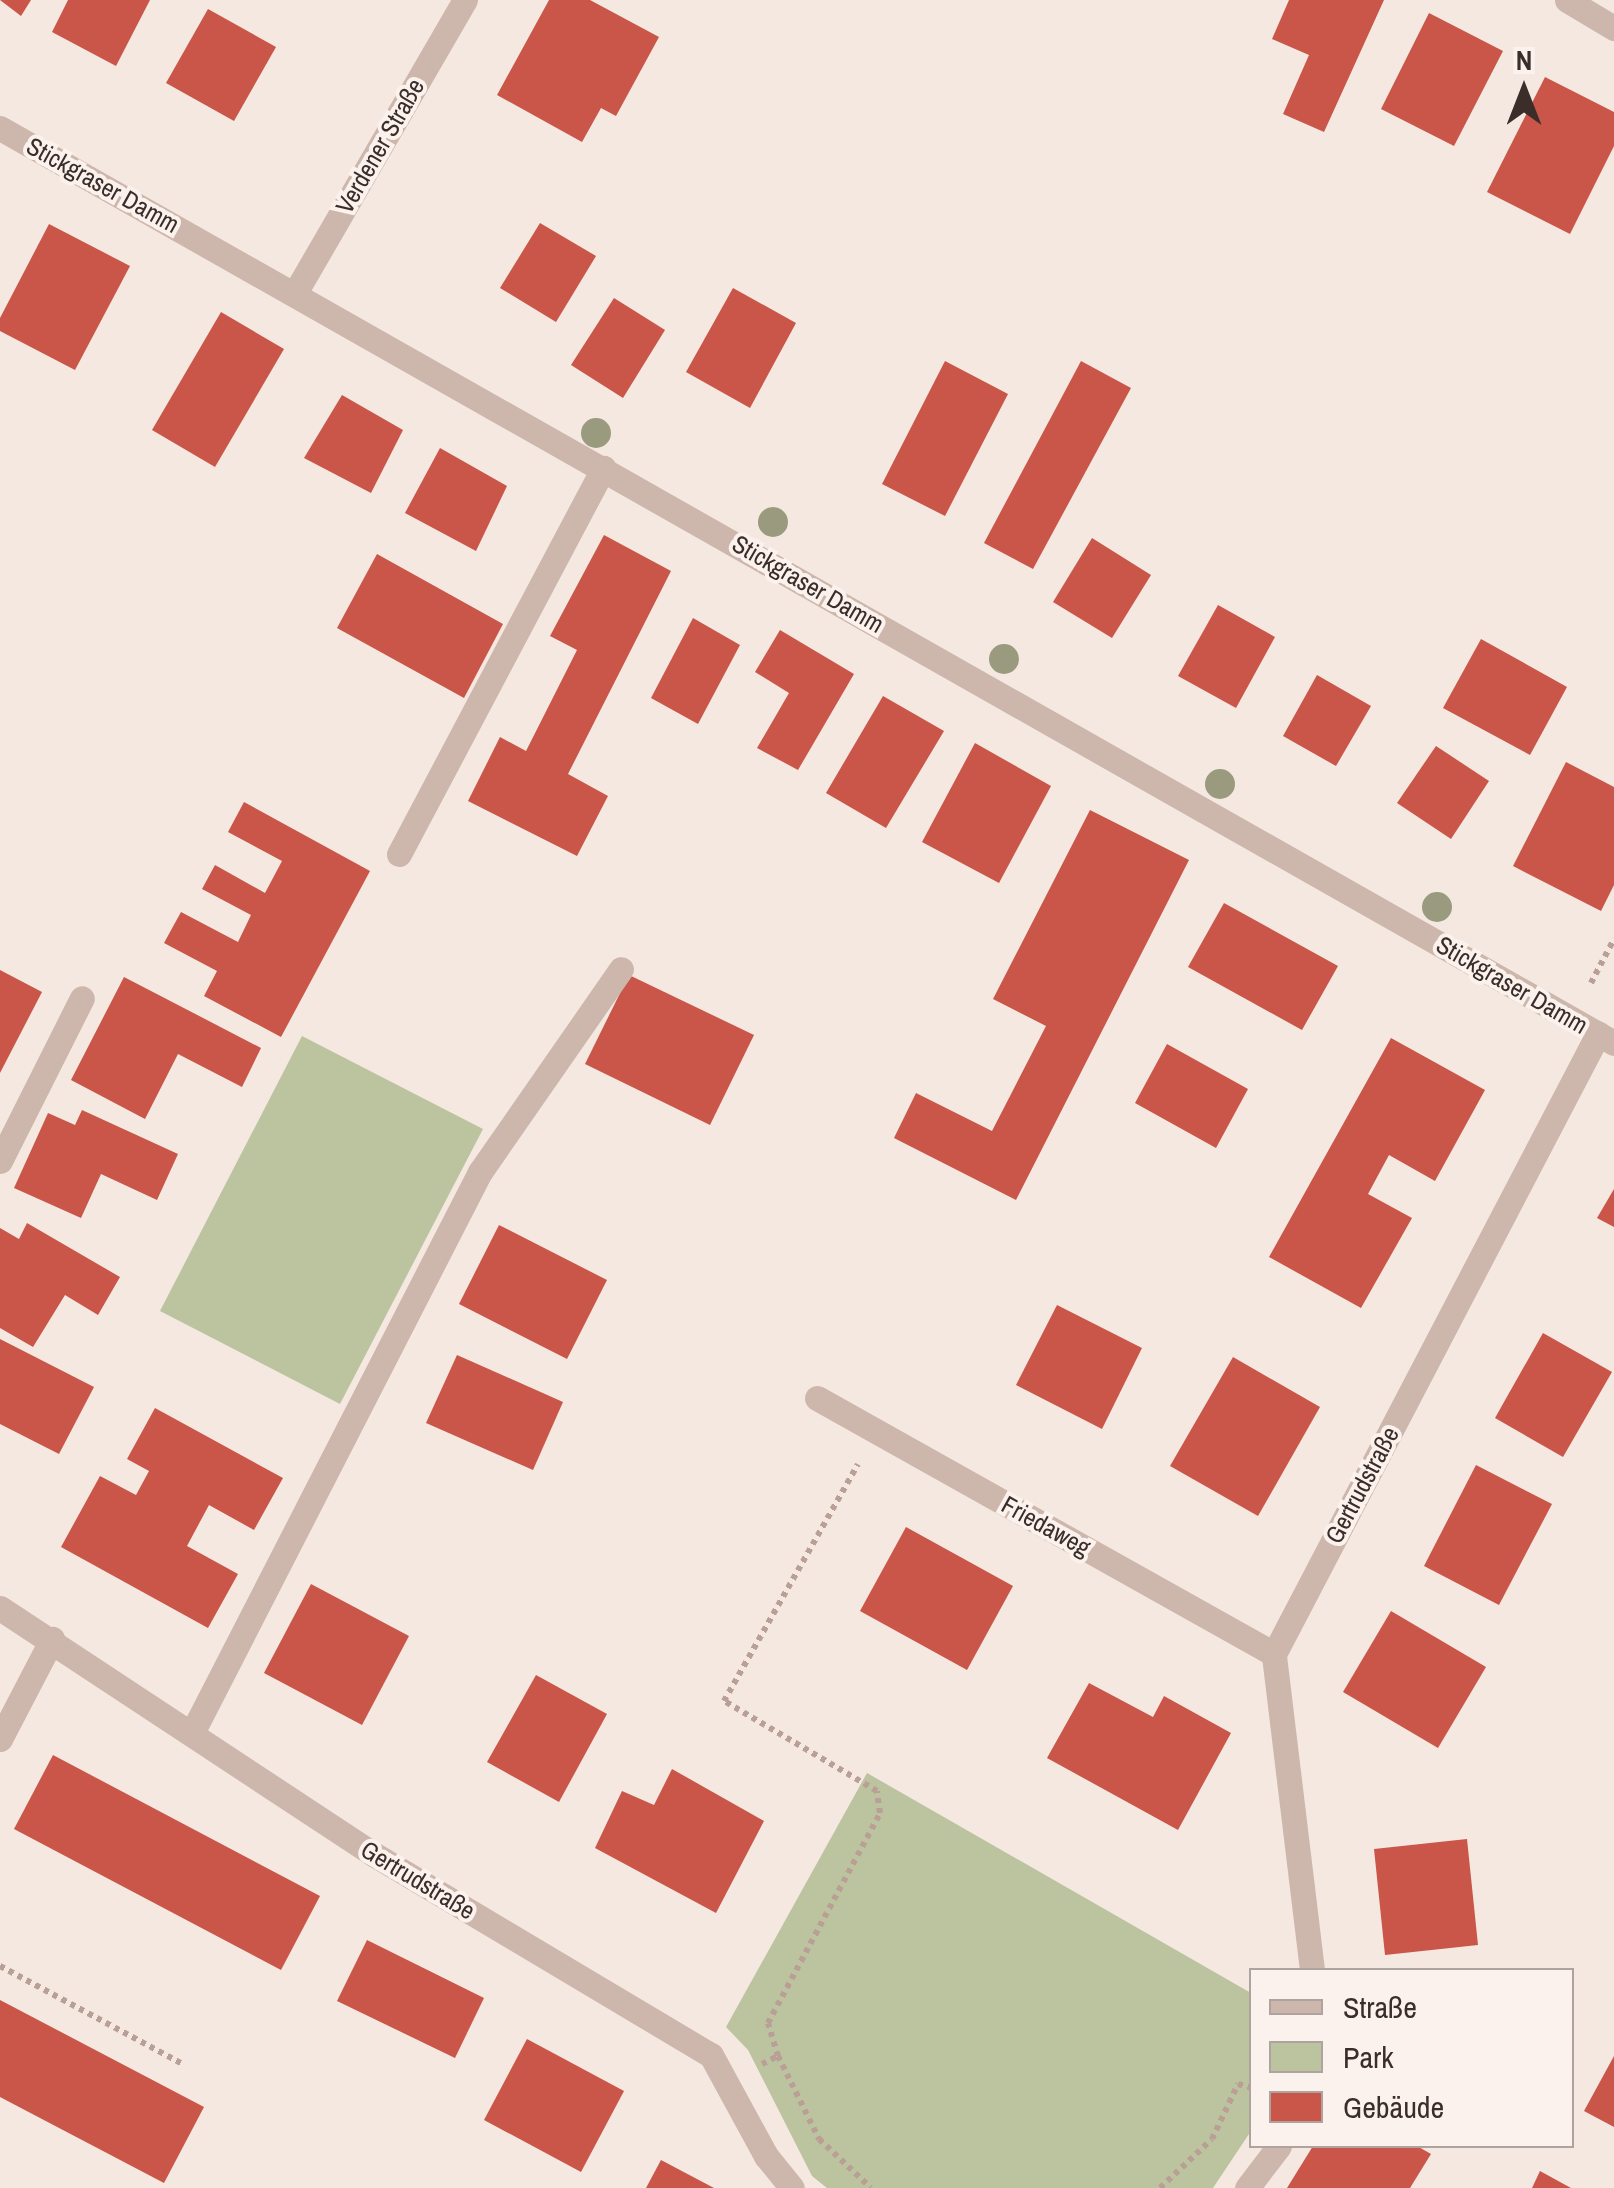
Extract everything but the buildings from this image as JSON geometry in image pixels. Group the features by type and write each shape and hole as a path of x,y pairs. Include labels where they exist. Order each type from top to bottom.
{"street":[{"name":"Verdener Straße","path":"295,293 465,0"},
{"path":"1566,0 1614,28"},
{"name":"Stickgraser Damm","path":"2,134 295,293 1606,1038"},
{"path":"399,854 603,468"},
{"path":"192,1733 480,1172 621,969"},
{"path":"0,1161 82,998"},
{"name":"Gertrudstraße","path":"1274,1654 1606,1038"},
{"name":"Friedaweg","path":"817,1398 1274,1654"},
{"name":"Gertrudstraße","path":"0,1608 375,1855 711,2055 766,2156 792,2188"},
{"path":"0,1740 52,1639"},
{"path":"1274,1654 1312,1968"},
{"path":"1247,2188 1277,2148"}],"path":[{"path":"1572,1019 1614,939"},
{"path":"871,2188 820,2140 778,2056 768,2023 880,1813 877,1791 724,1701 876,1431"},
{"path":"0,1966 184,2064"},
{"path":"724,2080 778,2056"},
{"path":"1160,2188 1212,2140 1238,2084 1249,2087"}],"green space":[{"path":"302,1036 483,1129 340,1404 160,1311"},
{"path":"867,1773 1249,1992 1249,2134 1213,2188 827,2188 812,2176 748,2050 726,2027"}]}
